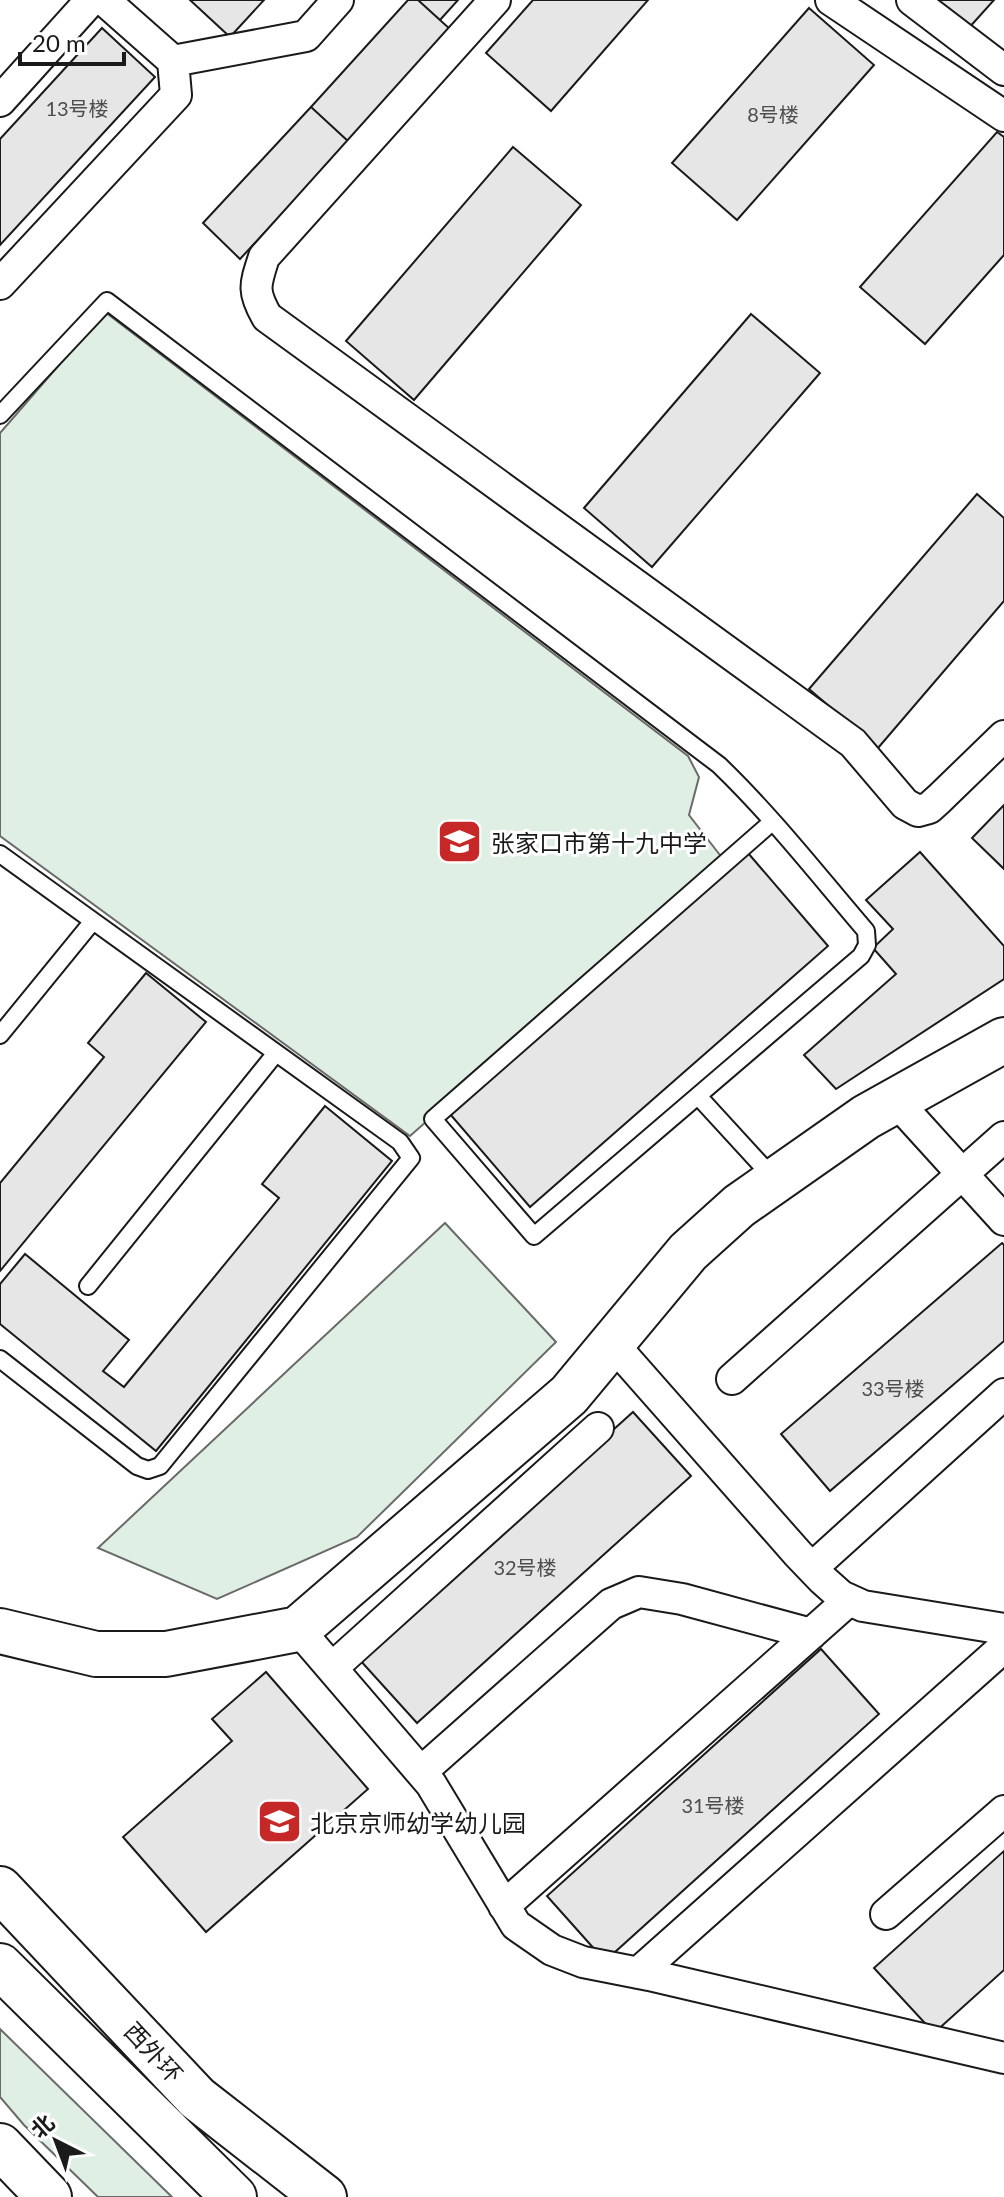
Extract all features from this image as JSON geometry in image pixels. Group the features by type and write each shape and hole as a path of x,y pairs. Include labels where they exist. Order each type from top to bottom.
{"main road":[{"path":"0,1631 96,1654 166,1654 298,1629 569,1395 688,1252 739,1206 866,1117 1004,1040"},
{"name":"西外环","path":"0,1889 197,2098 324,2197"},
{"name":"西外环","path":"0,1966 234,2197"},
{"path":"0,2146 49,2197"}],"street":[{"path":"0,101 91,0"},
{"path":"173,61 306,36 338,0"},
{"path":"495,0 264,257 256,280 257,299 267,317 853,743 905,804 918,811 929,808 1004,736"},
{"path":"831,0 1004,116"},
{"path":"912,0 1004,70"},
{"path":"0,284 176,95 173,61 120,5"},
{"path":"896,1101 1004,1220"},
{"path":"732,1379 1004,1137"},
{"path":"612,1343 812,1568 841,1596 863,1606 1004,1629"},
{"path":"812,1568 1004,1394"},
{"path":"332,1668 598,1428"},
{"path":"421,1772 611,1604 639,1592 682,1599 811,1634"},
{"path":"504,1906 849,1600"},
{"path":"298,1629 431,1784 516,1925 552,1950 583,1962 1004,2058"},
{"path":"638,1973 1004,1647"},
{"path":"886,1914 1004,1811"}],"lane":[{"path":"0,415 107,301 719,765 740,785 772,822 866,931 867,945 861,956 534,1236 433,1119 772,822"},
{"path":"0,854 400,1142 411,1158 160,1466 148,1470 137,1466 0,1359"},
{"path":"0,1035 93,921"},
{"path":"88,1286 276,1053"},
{"path":"698,1096 775,1180"}],"green space":[{"path":"105,312 688,756 699,777 689,815 723,859 410,1136 0,836 0,433"},
{"path":"445,1223 556,1342 357,1537 217,1599 98,1548"},
{"path":"0,2029 172,2197 98,2197 24,2125 0,2097"}],"building":[{"path":"190,0 264,0 230,37"},
{"path":"408,0 418,0 451,30 349,142 311,107"},
{"path":"418,0 458,0 440,20"},
{"path":"533,0 648,0 551,111 486,53"},
{"path":"933,0 994,0 967,30"},
{"path":"809,8 874,65 737,220 672,163"},
{"path":"102,28 155,77 0,245 0,139"},
{"path":"311,107 349,142 240,259 203,223"},
{"path":"997,132 1004,137 1004,255 925,344 860,287"},
{"path":"513,147 581,205 414,400 346,341"},
{"path":"751,314 820,373 652,567 584,508"},
{"path":"977,494 1004,518 1004,601 878,748 809,689"},
{"path":"1004,805 1004,869 972,838"},
{"path":"920,852 1004,946 1004,979 836,1089 804,1055 896,974 873,948 893,929 866,900"},
{"path":"748,853 828,946 530,1207 450,1114"},
{"path":"146,973 206,1022 0,1271 0,1183 104,1057 88,1043"},
{"path":"325,1106 392,1161 156,1451 0,1324 0,1284 25,1254 129,1340 103,1371 124,1387 279,1198 262,1184"},
{"path":"1002,1243 1004,1341 830,1491 781,1434"},
{"path":"633,1412 691,1476 417,1723 359,1659"},
{"path":"821,1649 879,1714 605,1961 547,1896"},
{"path":"266,1672 368,1789 206,1932 123,1837 232,1741 212,1719"},
{"path":"1004,1851 1004,1970 934,2033 874,1968"}],"place":[{"name":"张家口市第十九中学","path":"460,842"},
{"name":"北京京师幼学幼儿园","path":"279,1822"}]}
